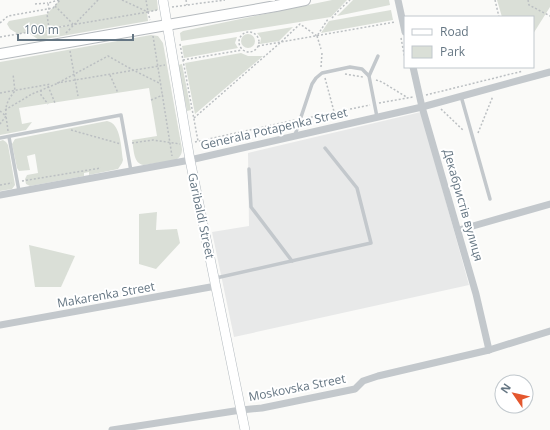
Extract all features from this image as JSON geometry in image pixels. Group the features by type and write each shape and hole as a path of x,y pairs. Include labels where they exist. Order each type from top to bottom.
{"main road":[{"path":"0,54 167,25 276,3 305,0"}],"street":[{"path":"398,0 404,27"},
{"name":"Garibaldi Street","path":"164,4 190,160 245,430"},
{"name":"Декабристів вулиця","path":"413,68 422,107 459,230 489,350"},
{"name":"Generala Potapenka Street","path":"0,194 190,160 435,104 550,72"},
{"path":"459,230 550,204"},
{"name":"Makarenka Street","path":"0,325 215,282"},
{"name":"Moskovska Street","path":"112,430 262,408 355,389 363,381 378,376 489,350 550,331"}],"lane":[{"path":"369,77 378,56"},
{"path":"295,135 312,84 322,73 334,70 350,67 358,67 362,69 369,77 377,117"},
{"path":"461,96 490,199"},
{"path":"0,138 121,115 131,171"},
{"path":"9,137 19,191"},
{"path":"215,282 292,261 371,243 357,188 325,148"},
{"path":"250,170 251,207 292,261"}],"path":[{"path":"35,4 60,0"},
{"path":"0,23 8,16 49,10 60,0"},
{"path":"64,36 98,0"},
{"path":"122,0 148,12"},
{"path":"146,0 150,21"},
{"path":"186,0 187,5"},
{"path":"0,37 148,12 164,4 187,5 223,0"},
{"path":"332,18 350,0"},
{"path":"495,0 499,16"},
{"path":"528,0 529,5 550,16"},
{"path":"48,2 49,10 47,14 49,29"},
{"path":"55,6 74,24"},
{"path":"317,36 328,19"},
{"path":"258,46 397,22"},
{"path":"194,118 300,24 317,36 321,49"},
{"path":"183,60 242,50 246,52 254,51 258,46 259,40 255,34 247,32 243,33 238,40 238,44 242,50"},
{"path":"153,35 173,160"},
{"path":"180,44 198,141"},
{"path":"70,50 78,96"},
{"path":"322,53 322,73 327,82 338,126"},
{"path":"0,93 56,84 108,56 161,84"},
{"path":"5,110 48,86 167,64"},
{"path":"334,70 344,74 369,77 382,82 408,98"},
{"path":"59,127 127,146 133,143 153,140 181,145 334,112 420,97 527,70"},
{"path":"9,137 5,110 8,99 15,91 13,74"},
{"path":"110,74 118,93"},
{"path":"48,86 55,103"},
{"path":"435,104 473,140 497,87"},
{"path":"41,90 41,95"},
{"path":"36,92 41,95 48,104"},
{"path":"151,100 163,95"},
{"path":"0,111 6,116"},
{"path":"0,124 6,116"},
{"path":"0,185 107,167"}],"shaded area":[{"path":"421,112 469,285 234,337 212,232 249,226 248,153"}],"green space":[{"path":"58,0 157,0 158,10 147,12 148,21 39,40 29,33 70,25 18,34 10,29 7,24 9,21 47,14 58,2"},
{"path":"332,0 347,0 331,17 181,41 180,33 183,31"},
{"path":"353,0 389,0 390,5 337,16"},
{"path":"497,0 550,0 550,7 534,32 534,16 502,16"},
{"path":"391,10 393,20 321,33 329,21"},
{"path":"293,27 279,41 260,44 261,38 257,33"},
{"path":"245,34 251,34 255,38 255,44 251,48 245,48 241,44 241,38"},
{"path":"151,35 158,36 163,43 182,149 179,158 176,160 144,165 140,164 136,159 132,140 157,136 149,88 19,108 22,124 32,122 26,130 0,135 0,62"},
{"path":"237,37 235,43 238,48 184,58 182,46"},
{"path":"241,53 248,56 263,56 195,114 185,63"},
{"path":"182,64 191,110 187,111 178,65"},
{"path":"107,121 115,126 120,137 123,160 118,169 89,175 89,172 84,173 84,176 30,186 26,184 25,179 27,175 38,173 35,154 27,156 30,170 19,171 12,144 15,139"},
{"path":"3,140 8,145 15,185 12,189 0,191 0,141"},
{"path":"157,212 156,230 177,229 180,243 156,269 139,264 139,214"},
{"path":"29,245 75,256 61,287 35,287"}]}
